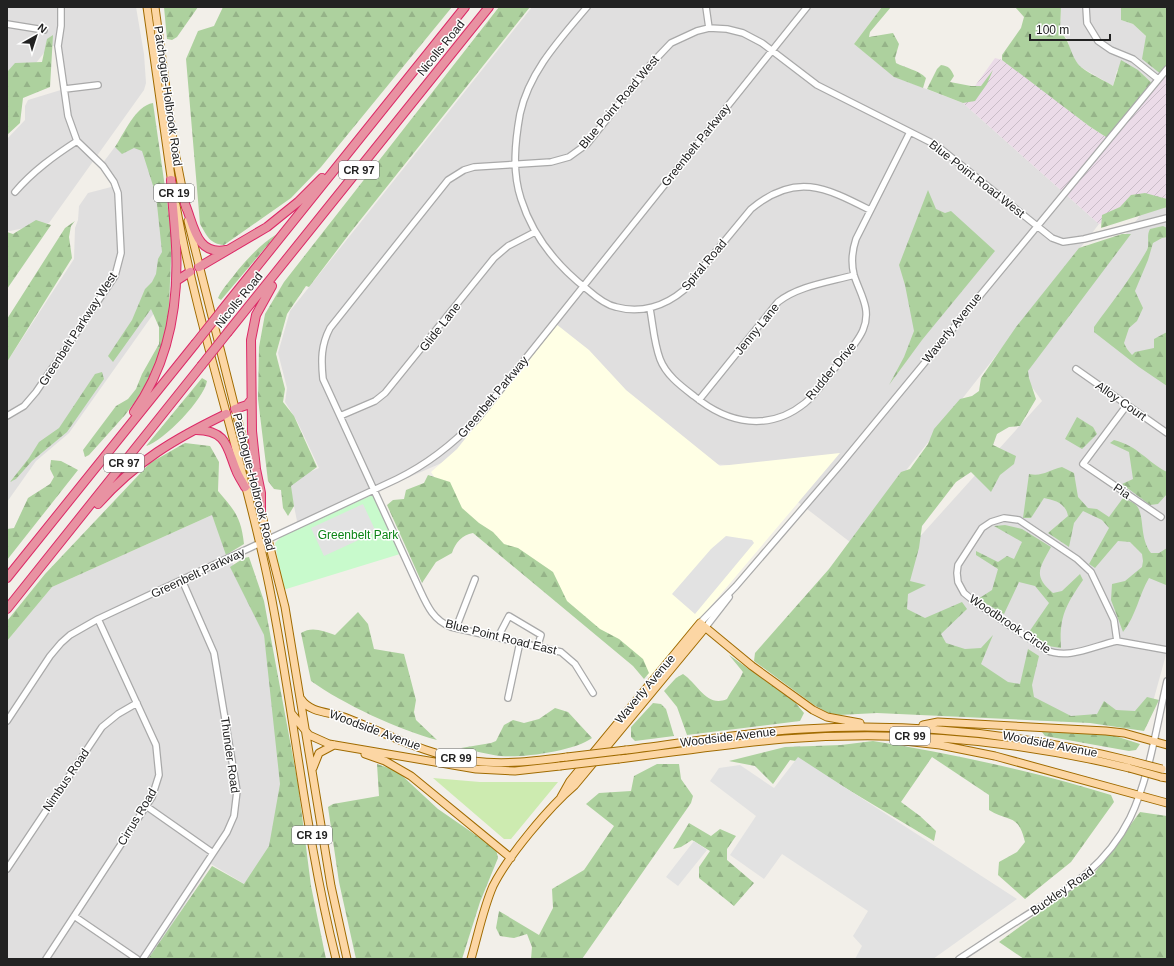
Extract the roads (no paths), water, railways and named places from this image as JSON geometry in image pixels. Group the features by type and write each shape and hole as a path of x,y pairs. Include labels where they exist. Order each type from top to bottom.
{"highway":[{"name":"Nicolls Road","path":"7,578 465,7"},
{"name":"Nicolls Road","path":"7,609 489,7"},
{"path":"199,268 257,234 288,211 357,142"},
{"path":"110,450 145,395 162,361 171,331 176,281 176,250 172,206 172,180"},
{"path":"185,204 196,236 205,246 215,251 232,249"},
{"path":"261,510 261,493 254,450 251,400 251,340 253,323 267,292 304,238"},
{"path":"176,281 190,272"},
{"path":"235,409 246,405 251,400"},
{"path":"47,559 70,538 105,496 131,471 162,448 226,414"},
{"path":"196,430 211,432 224,441 230,449 236,470 245,487"}],"main road":[{"name":"Patchogue-Holbrook Road","path":"147,7 172,180 190,272 245,487 274,612 321,891 336,959"},
{"name":"Patchogue-Holbrook Road","path":"155,7 174,148 185,204 199,268 285,607 331,886 347,959"},
{"path":"190,272 199,268"},
{"path":"226,414 235,409"},
{"path":"703,626 763,675 818,713 838,720 880,726"},
{"name":"Waverly Avenue","path":"471,959 490,896 497,879 511,858 561,797 575,785 703,626"},
{"name":"Woodside Avenue","path":"300,697 307,706 313,710 336,714 417,746 453,758 473,761 511,763 626,750 676,748 690,750 784,739 872,736 930,737 1010,745 1165,770"},
{"name":"CR 99","path":"290,710 306,732"},
{"path":"909,727 938,722 1091,730 1124,733 1167,745"},
{"name":"Woodside Avenue","path":"306,732 318,740 334,745 476,769 515,771 619,759 676,748 688,742 795,729 880,726 909,727 997,734 1074,747 1130,764 1164,778"},
{"path":"872,736 995,756 1167,803"},
{"path":"312,772 319,753 334,745"},
{"path":"348,747 385,761 411,776 511,858"}],"street":[{"name":"Greenbelt Parkway West","path":"7,416 24,406 36,392 115,276 121,253 118,193 114,182 103,166 77,141 68,116 58,46 62,26 61,7"},
{"name":"Spiral Road","path":"587,7 547,56 528,90 520,113 517,131 515,164 521,198 535,232 557,263 583,286 606,303 616,308 637,310 650,309 663,304 684,290 750,209 776,192 798,187 824,189 845,197 870,210"},
{"path":"706,7 709,28"},
{"name":"Greenbelt Parkway","path":"7,721 50,656 70,635 98,620 427,463 463,434 477,419 807,7"},
{"path":"1086,7 1087,23 1098,41 1111,50 1133,59 1158,80"},
{"path":"7,24 44,30"},
{"name":"Blue Point Road West","path":"375,489 324,379 321,353 324,340 330,328 448,180 464,170 474,167 550,162 569,157 587,144 662,51 682,37 709,28 727,29 743,33 762,43 816,85 936,145 1052,238 1063,242 1084,239 1167,218"},
{"name":"Waverly Avenue","path":"703,626 858,444 1036,225 1167,69"},
{"path":"65,89 98,84"},
{"name":"Rudder Drive","path":"650,309 656,345 665,368 671,377 699,400 724,416 748,421 767,420 781,417 806,402 829,375 864,329 866,308 864,298 854,275 852,260 853,250 870,210 910,132"},
{"path":"15,192 31,174 48,160 77,141"},
{"name":"Glide Lane","path":"340,416 375,401 385,393 494,258 508,246 535,232"},
{"name":"Jenny Lane","path":"699,400 782,299 796,291 854,275"},
{"name":"Alloy Court","path":"1076,369 1167,433"},
{"name":"Pia","path":"1128,405 1083,464 1161,517"},
{"name":"Blue Point Road East","path":"375,489 429,608 441,622 456,628 538,645 561,652 569,657 593,693"},
{"name":"Woodbrook Circle","path":"1117,641 1114,620 1091,572 1081,562 1019,520 1004,518 991,522 982,528 962,556 957,573 964,593 1054,654 1068,654 1117,641 1167,650"},
{"path":"456,628 475,579"},
{"name":"Thunder Road","path":"143,959 231,824 236,805 237,791 214,653 182,580"},
{"path":"498,637 509,616 540,635 538,645"},
{"name":"Cirrus Road","path":"46,959 146,806 156,787 158,776 158,756 156,744 98,620"},
{"path":"508,698 520,642"},
{"name":"Buckley Road","path":"959,959 1062,893 1093,870 1119,837 1130,817 1139,795 1154,741 1167,681"},
{"name":"Nimbus Road","path":"7,869 102,727 118,714 137,703"},
{"path":"146,806 213,853"},
{"path":"74,916 137,959"}],"park label":[{"name":"Greenbelt Park","path":"358,535"}]}
